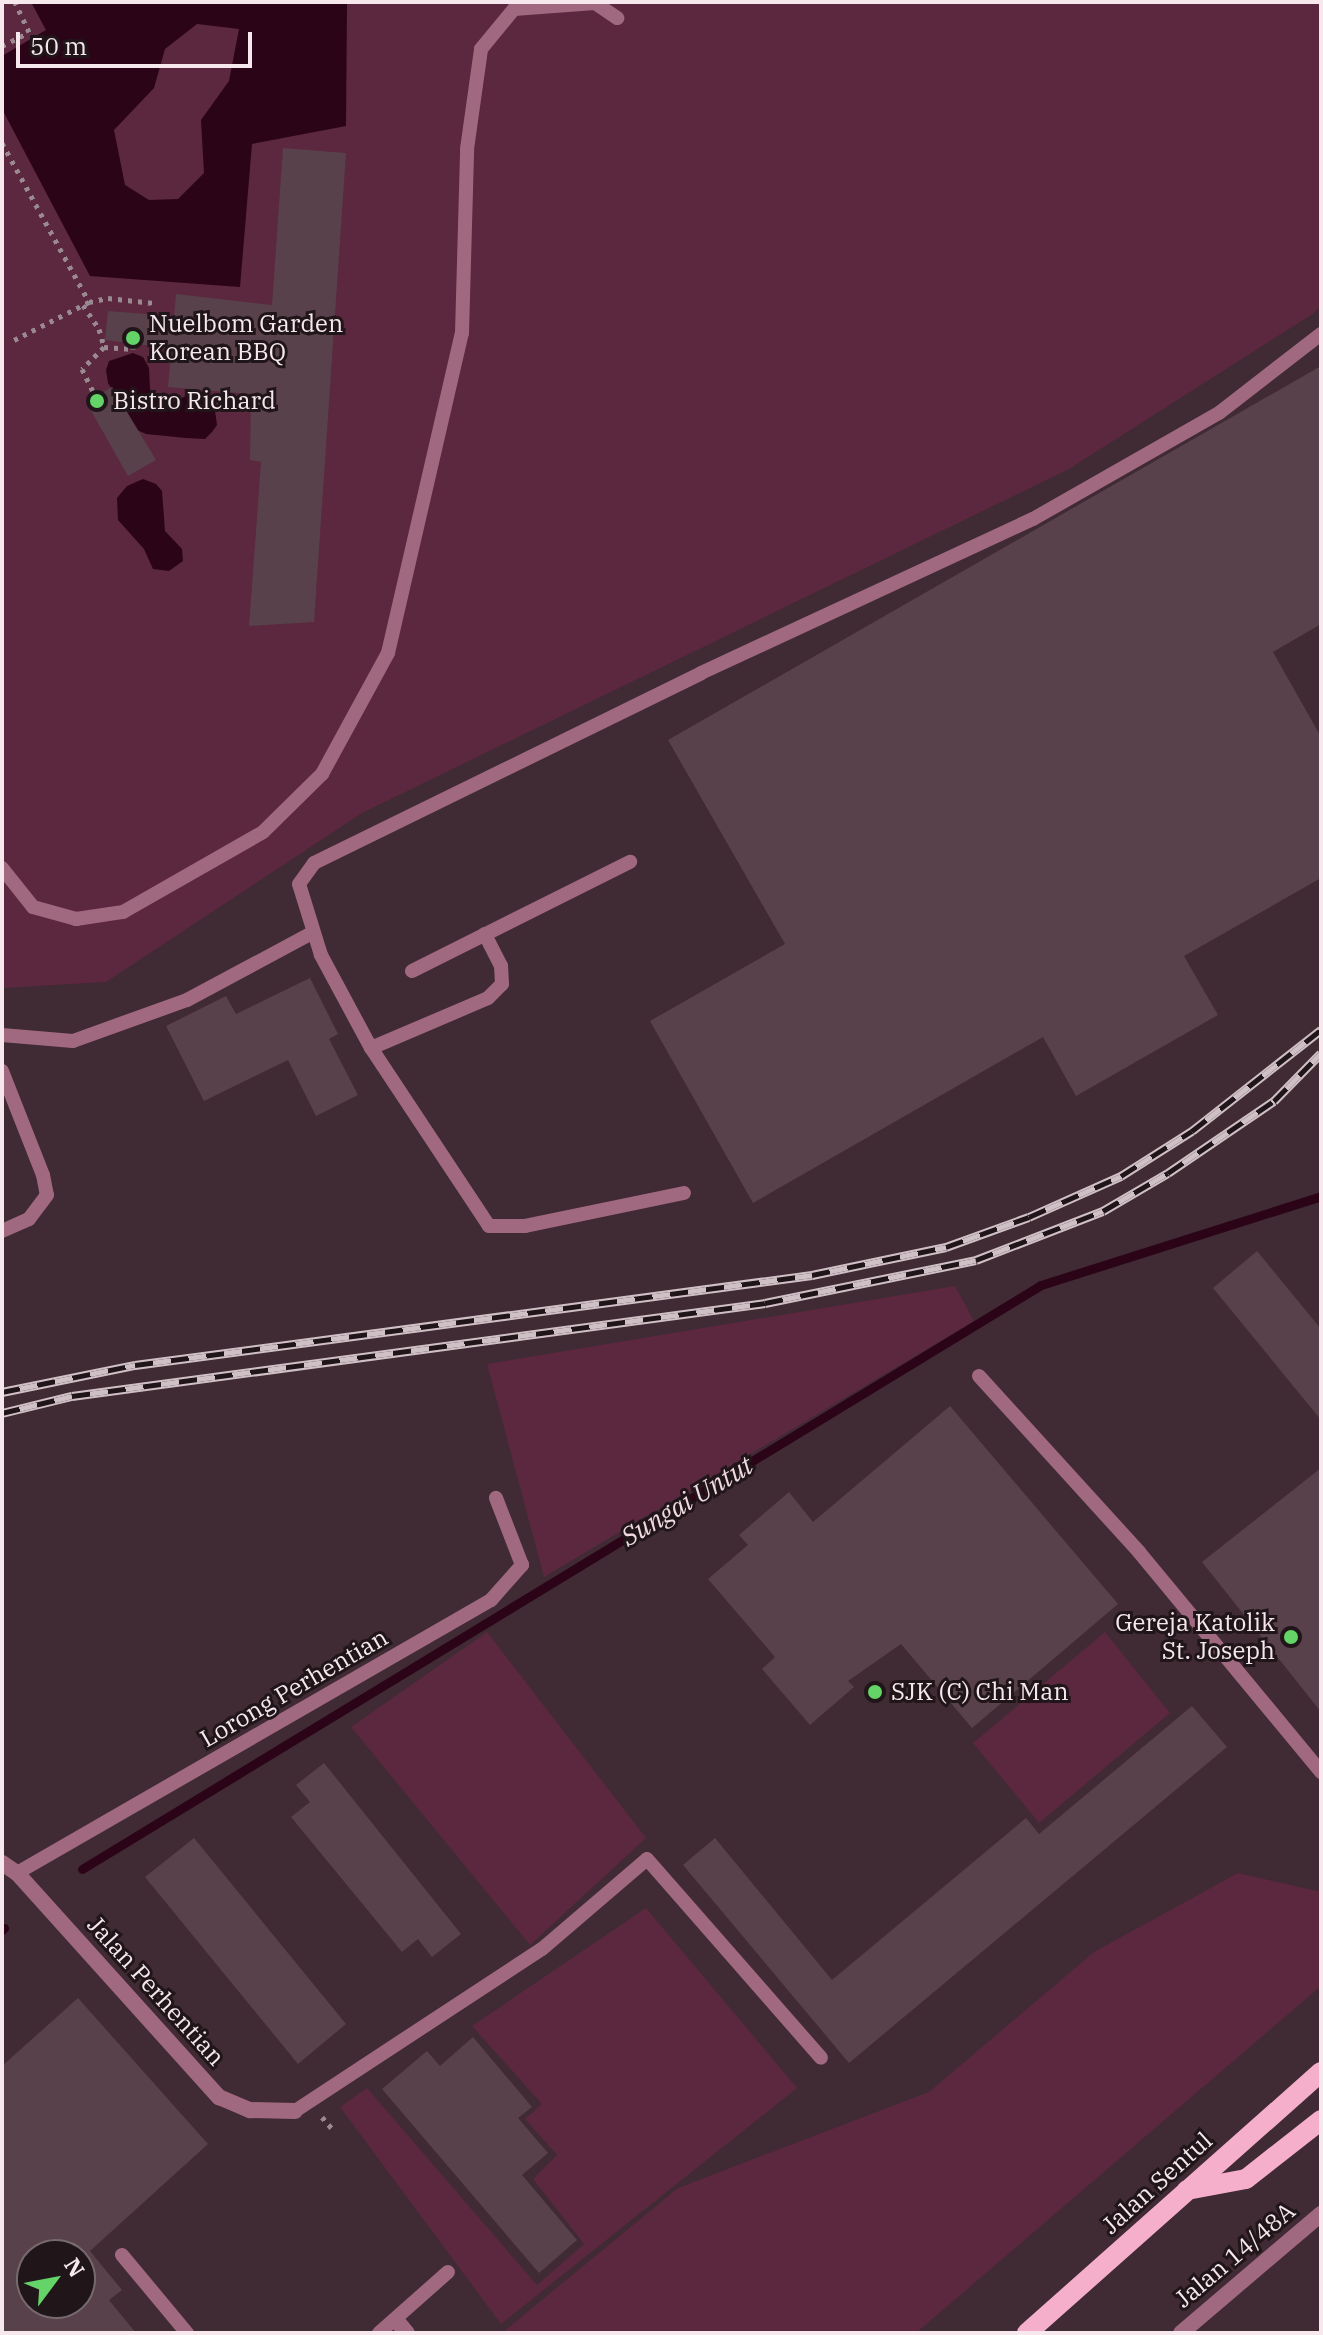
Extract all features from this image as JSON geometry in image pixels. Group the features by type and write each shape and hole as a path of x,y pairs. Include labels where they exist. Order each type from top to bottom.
{"main road":[{"name":"Jalan Sentul","path":"1027,2333 1321,2072"},
{"path":"1187,2190 1246,2179 1321,2120"}],"street":[{"name":"Jalan Perhentian","path":"2,1863 17,1873 219,2097 250,2110 295,2111"},
{"name":"Jalan 14/48A","path":"1181,2333 1321,2214"}],"lane":[{"path":"2,868 33,907 76,919 123,912 263,832 322,774 388,653 462,333 467,149 481,49 516,6 595,3 617,18"},
{"path":"684,1193 525,1226 489,1226 371,1048 312,933 299,884 314,863 701,673 1033,519 1219,413 1321,334"},
{"path":"412,971 630,862"},
{"path":"2,1035 73,1041 187,1000 312,933"},
{"path":"371,1048 488,998 502,984 501,966 485,934"},
{"path":"2,1071 43,1175 47,1195 29,1219 2,1231"},
{"path":"979,1376 1139,1552 1321,1772"},
{"name":"Lorong Perhentian","path":"17,1873 491,1600 522,1565 496,1498"},
{"path":"295,2111 542,1949 647,1859 821,2058"},
{"path":"122,2255 187,2333"},
{"path":"379,2333 401,2326 448,2272"}],"path":[{"path":"2,46 29,32 15,2"},
{"path":"2,143 86,303 104,347"},
{"path":"14,340 86,303 108,298 154,303"},
{"path":"93,392 82,369 104,347 133,349 133,346"}],"shaded area":[{"path":"2,2 1321,2 1321,305 1314,313 1069,469 362,813 106,982 5,988 2,982"},
{"path":"31,2 347,2 346,126 252,144 240,287 90,276 2,109 2,56 46,30","holes":["197,24 239,29 229,81 201,120 204,173 178,199 149,200 125,185 114,130 154,88 165,49"]},
{"path":"133,353 143,357 149,368 150,389 160,402 168,404 193,393 207,392 213,397 217,425 205,439 146,434 135,429 108,383 106,370 109,361"},
{"path":"143,479 156,484 162,491 165,531 182,549 183,561 169,571 153,569 144,549 118,520 117,498 127,486"},
{"path":"955,1286 974,1321 544,1577 487,1364"},
{"path":"487,1632 646,1838 530,1945 351,1727"},
{"path":"1105,1632 1170,1713 1039,1823 973,1743"},
{"path":"1238,1873 1321,1892 1321,1986 916,2333 502,2333 678,2188 929,2092 1094,1952"},
{"path":"646,1908 797,2088 501,2324 340,2107 367,2088 537,2285 584,2244 533,2179 557,2155 525,2119 542,2104 472,2026"}],"building":[{"path":"283,148 346,153 314,622 249,626 261,462 250,460 251,394 168,387 171,353 178,349 105,340 108,311 174,316 176,294 272,305"},
{"path":"1321,366 1321,624 1273,652 1321,737 1321,878 1184,956 1218,1015 1076,1096 1043,1037 753,1203 650,1021 785,944 668,740"},
{"path":"112,387 156,460 128,476 86,402"},
{"path":"310,978 338,1034 329,1039 358,1095 316,1116 288,1060 204,1101 166,1026 226,996 236,1014"},
{"path":"1257,1251 1321,1329 1321,1420 1213,1288"},
{"path":"950,1406 1118,1604 972,1728 901,1644 848,1681 854,1687 810,1725 762,1669 775,1657 708,1579 748,1545 739,1535 789,1492 813,1522"},
{"name":"Gereja Katolik St. Joseph","path":"1321,1468 1321,1712 1202,1562"},
{"path":"1192,1706 1227,1747 849,2063 683,1865 715,1838 832,1980 1026,1818 1039,1834"},
{"path":"324,1763 461,1934 432,1957 418,1939 402,1952 291,1817 310,1802 296,1785"},
{"path":"194,1838 346,2024 298,2064 145,1877"},
{"path":"78,1998 208,2144 96,2246 96,2239 16,2239 16,2319 96,2319 96,2258 122,2290 109,2300 136,2333 2,2333 2,2066"},
{"path":"473,2037 532,2107 518,2118 548,2153 522,2175 577,2240 539,2273 382,2089 427,2051 440,2066"}],"waterway":[{"name":"Sungai Untut","path":"82,1869 1041,1285 1321,1196"}],"railway":[{"path":"2,1392 135,1365 812,1275 946,1247 1029,1217 1121,1176 1192,1131 1321,1030"},
{"path":"2,1413 72,1396 765,1303 976,1260 1103,1211 1168,1173 1274,1101 1321,1053"}],"place":[{"name":"Nuelbom Garden Korean BBQ","path":"133,338"},
{"name":"Bistro Richard","path":"97,401"},
{"name":"Gereja Katolik St. Joseph","path":"1291,1637"},
{"name":"SJK (C) Chi Man","path":"875,1692"}]}
